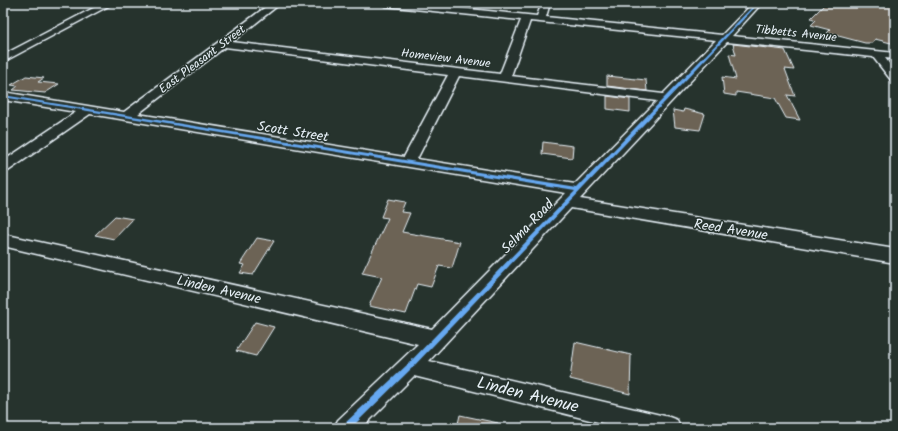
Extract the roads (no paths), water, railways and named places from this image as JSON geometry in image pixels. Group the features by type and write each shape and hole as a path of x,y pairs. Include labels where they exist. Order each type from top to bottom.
{"street":[{"path":"3,59 110,3"},
{"name":"East Pleasant Street","path":"127,116 277,3"},
{"name":"Tibbetts Avenue","path":"384,3 895,56"},
{"path":"541,19 546,3"},
{"name":"Selma Road","path":"346,428 410,366 758,3"},
{"path":"504,78 526,18"},
{"name":"Homeview Avenue","path":"222,44 666,98"},
{"path":"876,54 895,78"},
{"path":"408,162 455,72"},
{"name":"Scott Street","path":"3,96 579,190"},
{"path":"3,168 87,110"},
{"name":"Reed Avenue","path":"566,202 895,256"},
{"name":"Linden Avenue","path":"3,240 436,339"},
{"name":"Linden Avenue","path":"410,366 669,428"}]}
